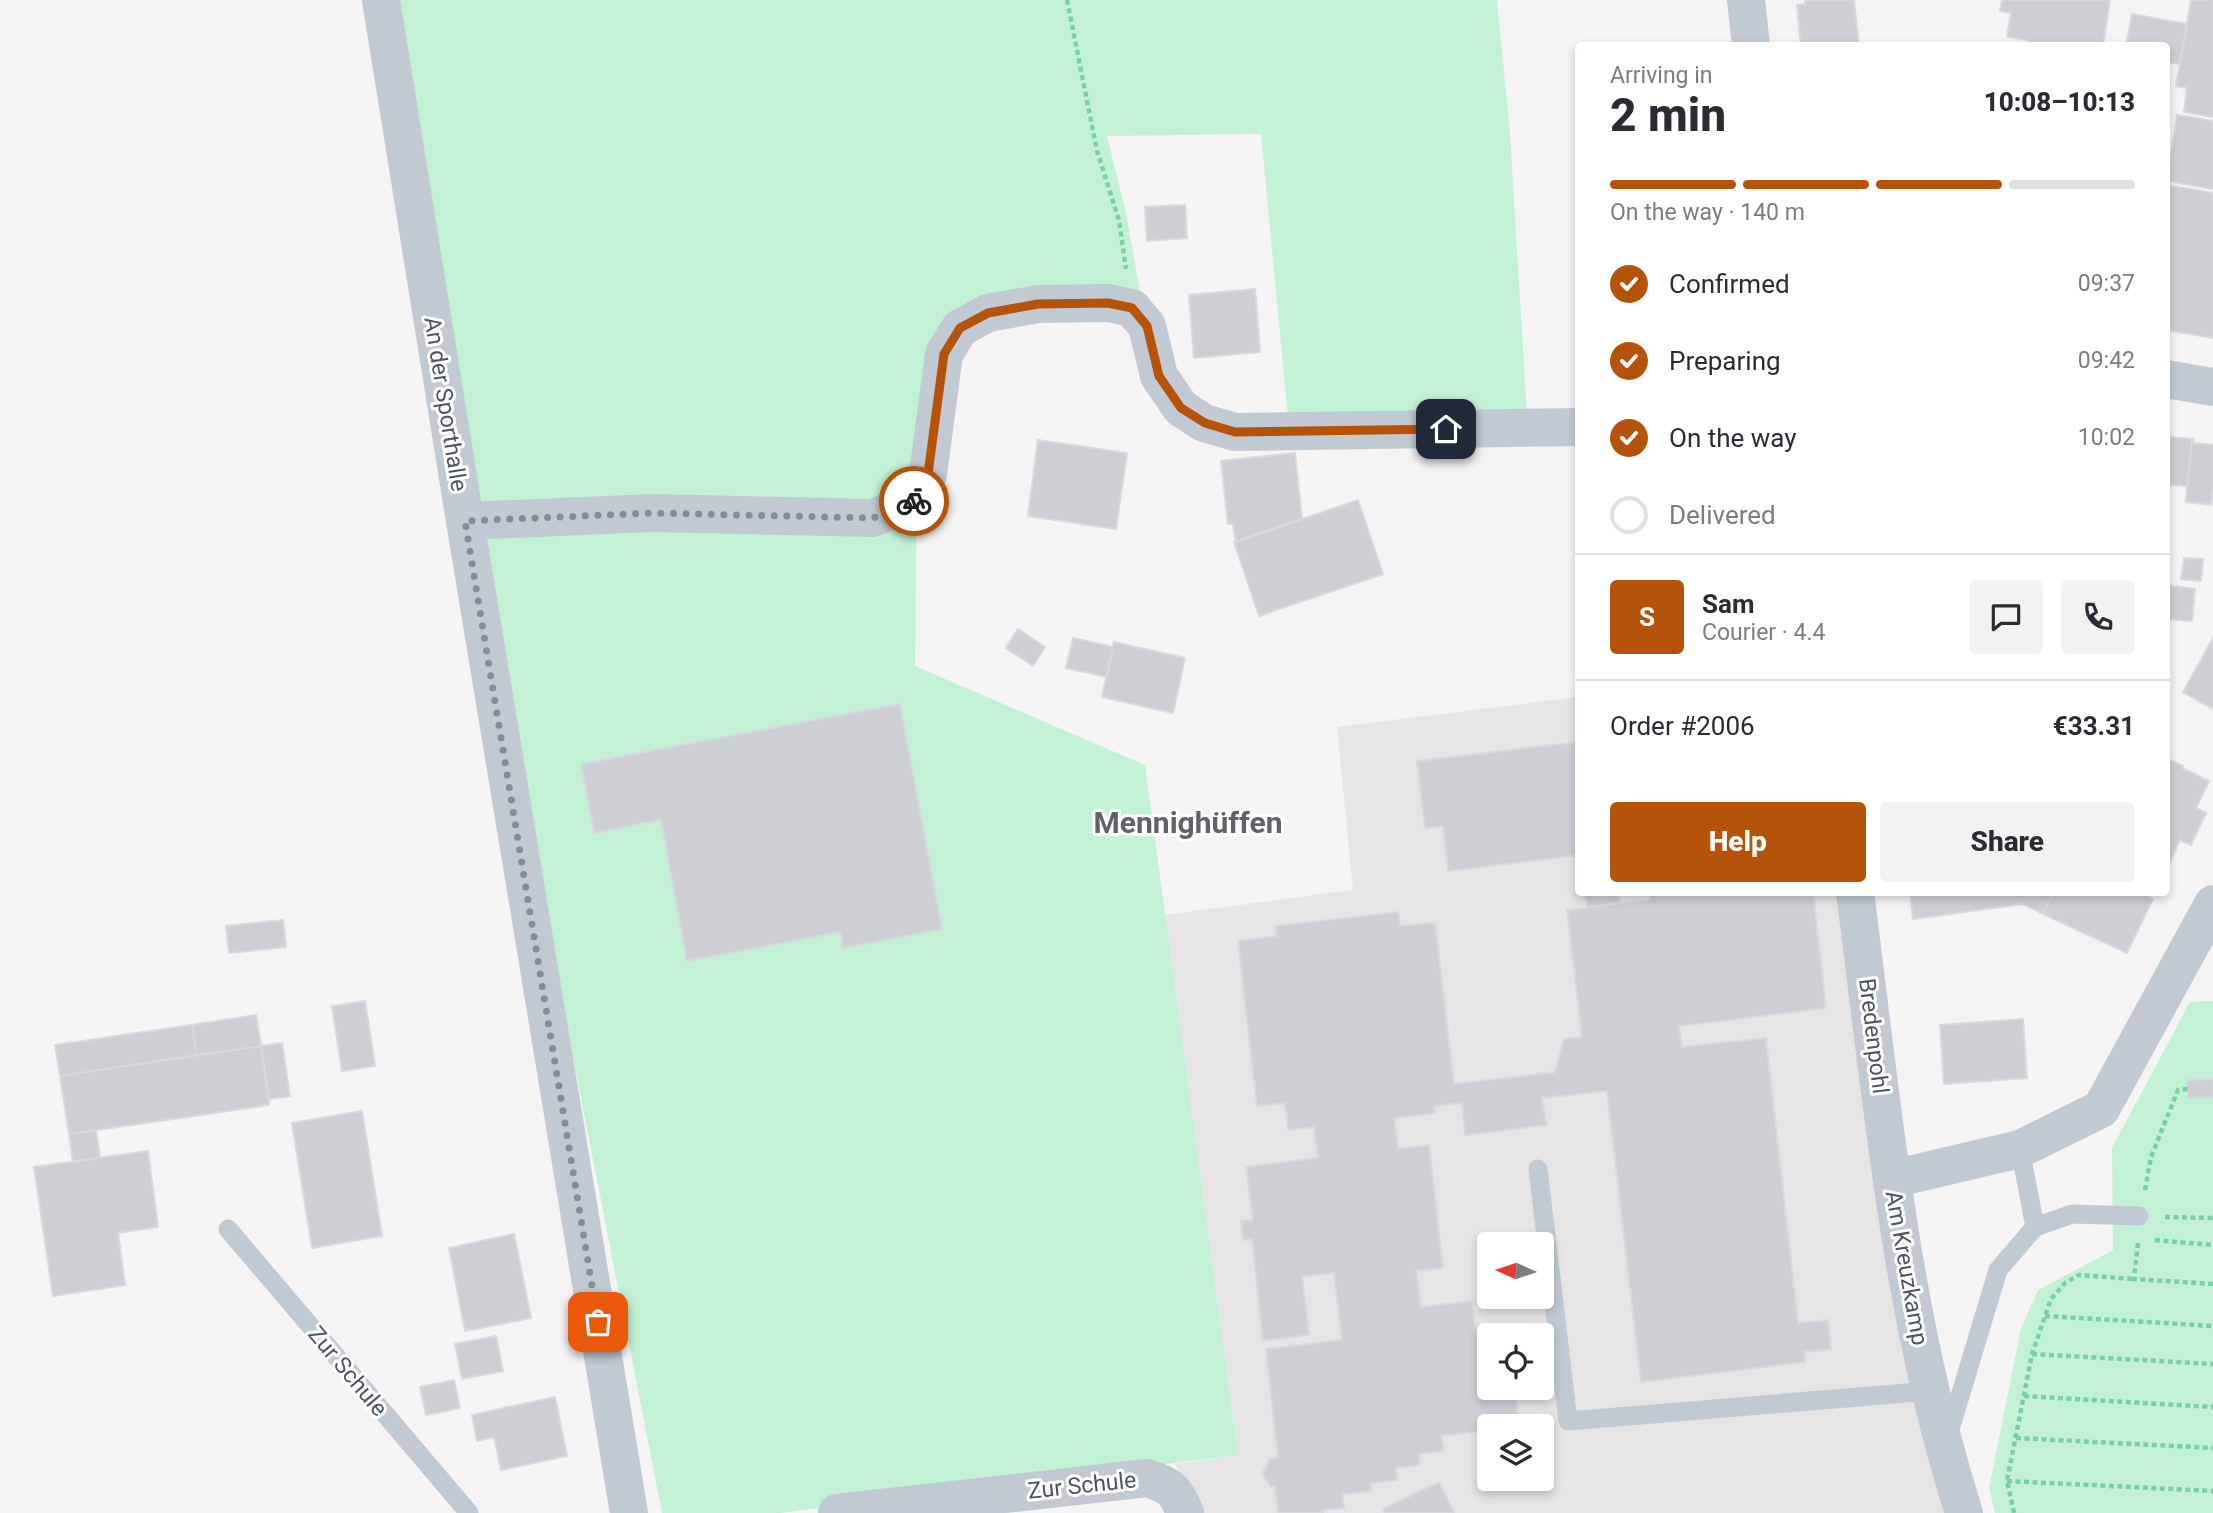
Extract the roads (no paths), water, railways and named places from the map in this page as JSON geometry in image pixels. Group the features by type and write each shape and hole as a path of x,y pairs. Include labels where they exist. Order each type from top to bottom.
{"street":[{"name":"An der Sporthalle","path":"382,0 629,1513"},
{"path":"1746,0 1751,42"},
{"path":"465,521 652,513 873,518 914,501 928,474 944,354 960,328 988,313 1038,304 1108,303 1132,308 1147,326 1159,376 1181,408 1205,423 1235,432 1575,427"},
{"path":"2170,380 2213,387"},
{"name":"Bredenpohl","path":"1856,896 1892,1180"},
{"name":"Am Kreuzkamp","path":"1964,1513 1943,1450 1917,1333 1892,1180 2020,1149 2101,1109 2213,904"},
{"name":"Zur Schule","path":"837,1513 1147,1478 1168,1485 1185,1513"}],"lane":[{"path":"2020,1149 2035,1227"},
{"path":"1538,1169 1567,1421 1930,1391"},
{"path":"1943,1450 1998,1270 2035,1227 2072,1214 2139,1216"},
{"name":"Zur Schule","path":"228,1229 469,1513"}],"district":[{"name":"Mennighüffen","path":"1188,823"}]}
